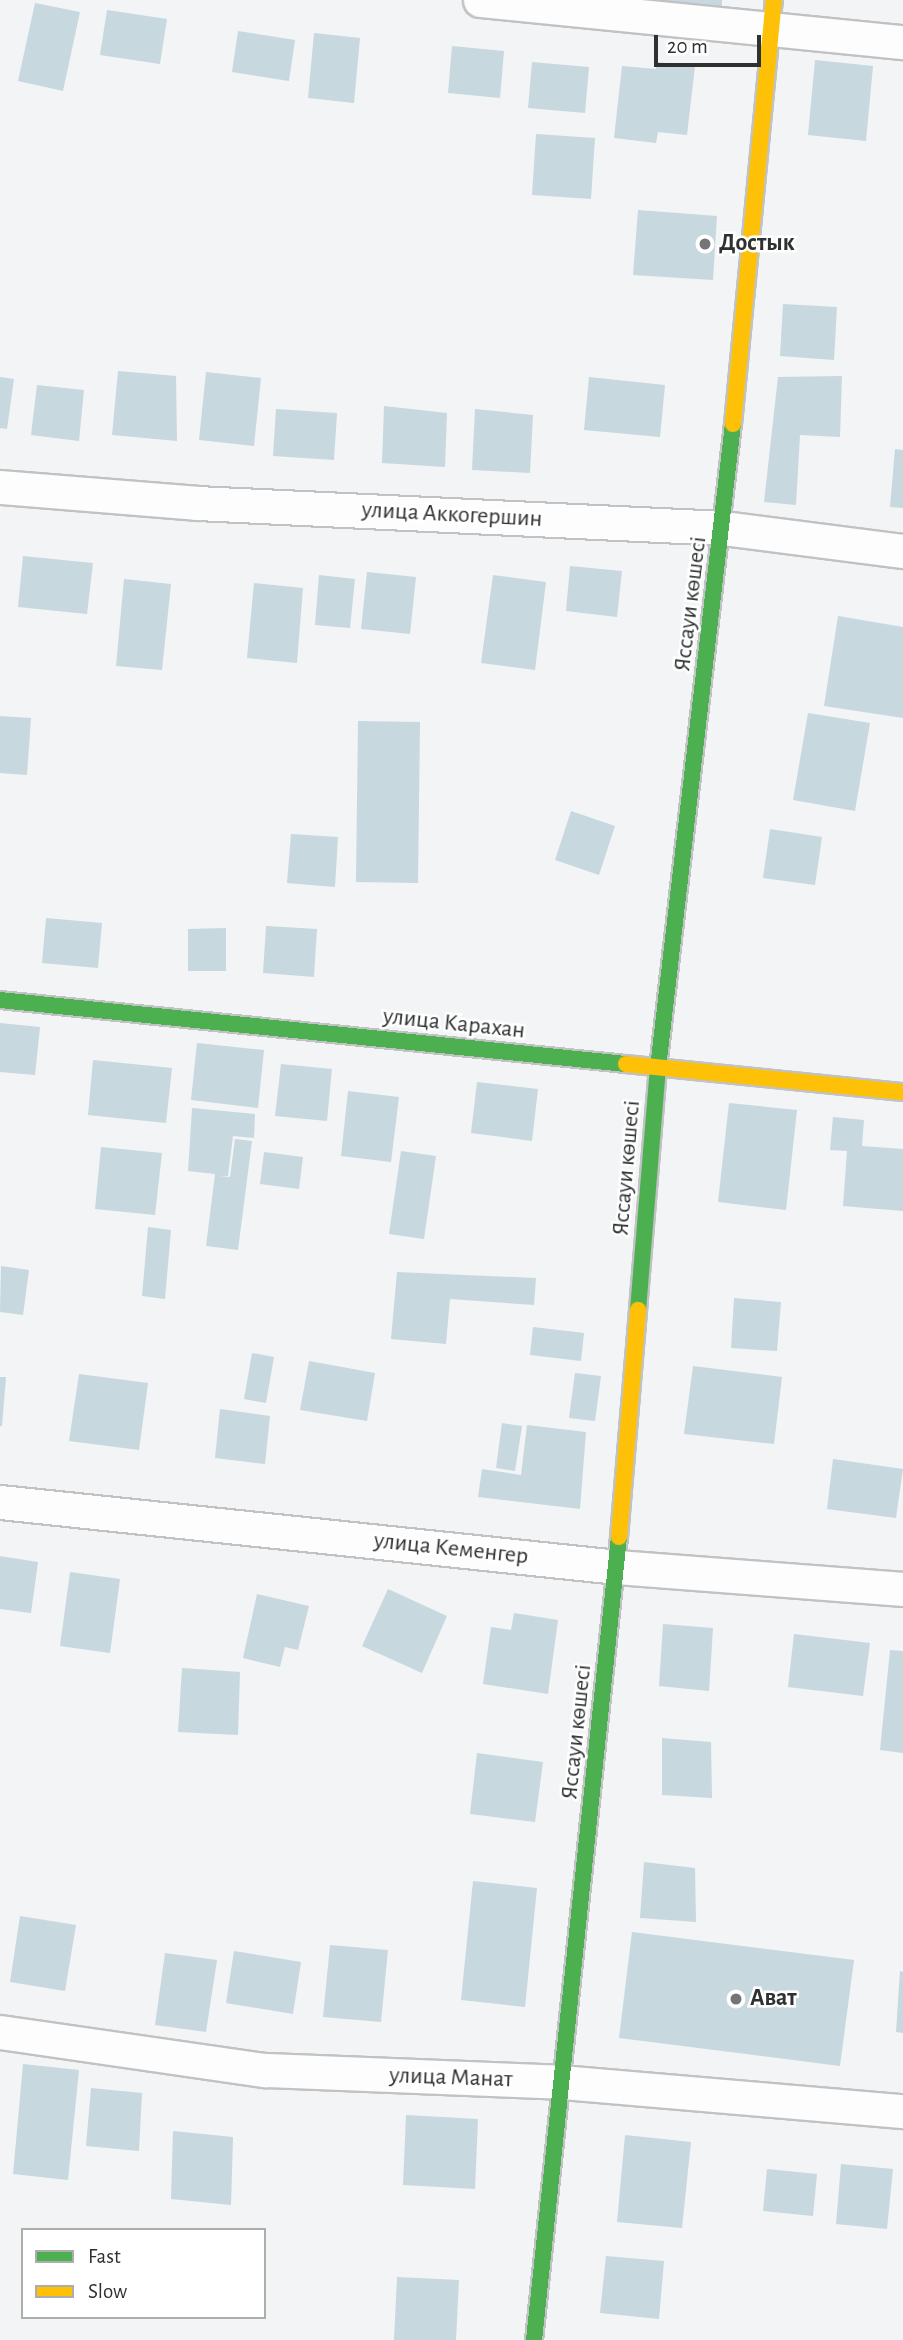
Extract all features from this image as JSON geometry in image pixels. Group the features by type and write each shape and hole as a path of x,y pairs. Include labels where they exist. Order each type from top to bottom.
{"main road":[{"name":"Яссауи көшесі","path":"534,2340 617,1567 658,1068 723,528 772,14"},
{"name":"улица Карахан","path":"0,1000 903,1092"}],"street":[{"path":"480,0 772,14 903,42"},
{"name":"улица Аккогершин","path":"0,487 197,503 723,528 903,551"},
{"name":"улица Кеменгер","path":"0,1502 617,1567 903,1589"},
{"name":"улица Манат","path":"0,2032 265,2070 562,2082 903,2111"}],"building":[{"path":"663,0 722,0 722,10 662,6"},
{"path":"35,3 80,12 63,91 18,81"},
{"path":"107,10 167,19 160,64 100,55"},
{"path":"238,31 295,40 289,81 232,72"},
{"path":"314,33 360,38 354,103 308,98"},
{"path":"452,46 504,51 500,98 448,93"},
{"path":"815,60 873,66 866,141 808,135"},
{"path":"532,62 589,67 585,113 528,108"},
{"path":"657,62 695,66 687,135 658,132 656,143 614,138 622,66 656,69"},
{"path":"536,134 595,138 591,199 532,195"},
{"path":"638,210 717,216 713,280 633,275"},
{"path":"783,304 837,307 834,360 780,356"},
{"path":"118,371 176,376 177,441 112,435"},
{"path":"206,372 261,378 254,446 199,440"},
{"path":"842,376 840,437 800,435 796,505 764,502 778,377"},
{"path":"0,377 14,379 7,429 0,428"},
{"path":"589,377 665,385 660,437 584,430"},
{"path":"37,385 84,390 79,441 31,435"},
{"path":"384,406 447,413 445,467 382,463"},
{"path":"276,409 337,413 334,460 273,456"},
{"path":"475,409 533,415 530,473 472,470"},
{"path":"895,449 903,450 903,508 890,507"},
{"path":"23,556 93,563 87,614 18,607"},
{"path":"570,566 622,571 617,617 566,611"},
{"path":"367,572 416,577 410,634 361,629"},
{"path":"319,575 355,579 350,628 315,625"},
{"path":"493,575 546,582 535,670 481,663"},
{"path":"124,579 171,584 162,670 116,666"},
{"path":"254,583 303,588 297,663 247,658"},
{"path":"838,616 903,627 903,718 824,706"},
{"path":"808,713 870,723 855,811 793,800"},
{"path":"0,716 31,718 27,775 0,773"},
{"path":"358,721 420,722 418,883 356,882"},
{"path":"571,811 615,826 599,875 555,860"},
{"path":"770,829 822,837 815,885 763,878"},
{"path":"291,834 338,837 335,887 287,883"},
{"path":"46,918 102,923 98,968 42,963"},
{"path":"266,926 317,929 314,977 263,973"},
{"path":"226,928 226,971 188,971 188,929"},
{"path":"0,1023 40,1027 35,1075 0,1072"},
{"path":"197,1043 264,1050 258,1108 191,1100"},
{"path":"93,1060 172,1068 166,1123 88,1115"},
{"path":"281,1064 332,1069 327,1121 275,1116"},
{"path":"477,1082 538,1089 532,1141 471,1133"},
{"path":"348,1091 399,1097 391,1162 341,1156"},
{"path":"729,1103 797,1110 786,1210 718,1202"},
{"path":"192,1108 255,1114 254,1138 233,1136 228,1176 220,1176 230,1177 235,1139 252,1141 238,1250 206,1246 215,1174 188,1171"},
{"path":"833,1117 864,1120 862,1146 903,1149 903,1211 843,1206 847,1151 830,1150"},
{"path":"101,1147 162,1153 155,1215 95,1209"},
{"path":"401,1151 436,1156 424,1239 389,1234"},
{"path":"264,1152 303,1157 299,1189 260,1184"},
{"path":"148,1227 171,1230 165,1299 142,1296"},
{"path":"1,1266 29,1270 23,1315 0,1312"},
{"path":"397,1272 536,1278 534,1305 450,1299 446,1344 391,1339"},
{"path":"734,1298 781,1302 777,1351 731,1348"},
{"path":"533,1327 584,1333 581,1361 530,1355"},
{"path":"252,1353 274,1357 266,1403 244,1399"},
{"path":"309,1361 375,1373 367,1421 300,1410"},
{"path":"693,1366 782,1377 774,1444 684,1434"},
{"path":"575,1373 601,1376 595,1421 569,1418"},
{"path":"79,1374 148,1383 139,1450 69,1441"},
{"path":"0,1377 6,1377 2,1426 0,1426"},
{"path":"220,1409 270,1416 265,1464 215,1458"},
{"path":"502,1423 522,1426 515,1471 496,1468"},
{"path":"527,1425 586,1432 580,1509 478,1497 482,1469 521,1475"},
{"path":"833,1459 903,1469 896,1518 827,1509"},
{"path":"0,1556 38,1562 31,1613 0,1609"},
{"path":"70,1572 120,1579 110,1653 60,1646"},
{"path":"388,1589 447,1616 422,1673 362,1646"},
{"path":"257,1594 309,1606 298,1650 285,1647 280,1667 243,1658"},
{"path":"514,1613 558,1620 548,1694 483,1684 491,1627 511,1630"},
{"path":"663,1624 713,1628 709,1691 659,1686"},
{"path":"794,1634 870,1643 863,1696 788,1687"},
{"path":"890,1650 903,1651 903,1753 880,1750"},
{"path":"182,1668 240,1672 238,1735 178,1732"},
{"path":"662,1738 711,1742 712,1798 662,1795"},
{"path":"477,1753 543,1762 535,1822 470,1814"},
{"path":"644,1862 695,1868 696,1922 640,1918"},
{"path":"473,1881 537,1888 525,2007 461,2000"},
{"path":"20,1916 76,1925 65,1991 10,1982"},
{"name":"Ават","path":"632,1932 854,1960 840,2066 619,2038"},
{"path":"330,1945 388,1950 381,2022 323,2017"},
{"path":"234,1951 301,1962 293,2014 226,2003"},
{"path":"165,1953 217,1960 206,2032 155,2025"},
{"path":"900,1971 903,1972 903,2033 896,2032"},
{"path":"23,2064 79,2070 68,2180 13,2174"},
{"path":"91,2088 142,2093 139,2151 86,2146"},
{"path":"406,2115 478,2119 475,2189 403,2185"},
{"path":"173,2131 233,2137 231,2205 171,2199"},
{"path":"625,2135 691,2142 682,2228 617,2222"},
{"path":"841,2164 893,2169 887,2229 836,2224"},
{"path":"767,2169 817,2174 813,2216 763,2211"},
{"path":"606,2256 664,2261 659,2319 600,2313"},
{"path":"397,2277 459,2280 456,2340 394,2340"}],"traffic: fast":[{"path":"638,1310 658,1068 733,424"},
{"path":"0,1000 626,1064"},
{"path":"534,2340 619,1537"}],"traffic: slow":[{"path":"733,424 774,0"},
{"path":"626,1064 903,1092"},
{"path":"619,1537 638,1310"}],"place":[{"name":"Достык","path":"705,244"},
{"name":"Ават","path":"736,1999"}]}
